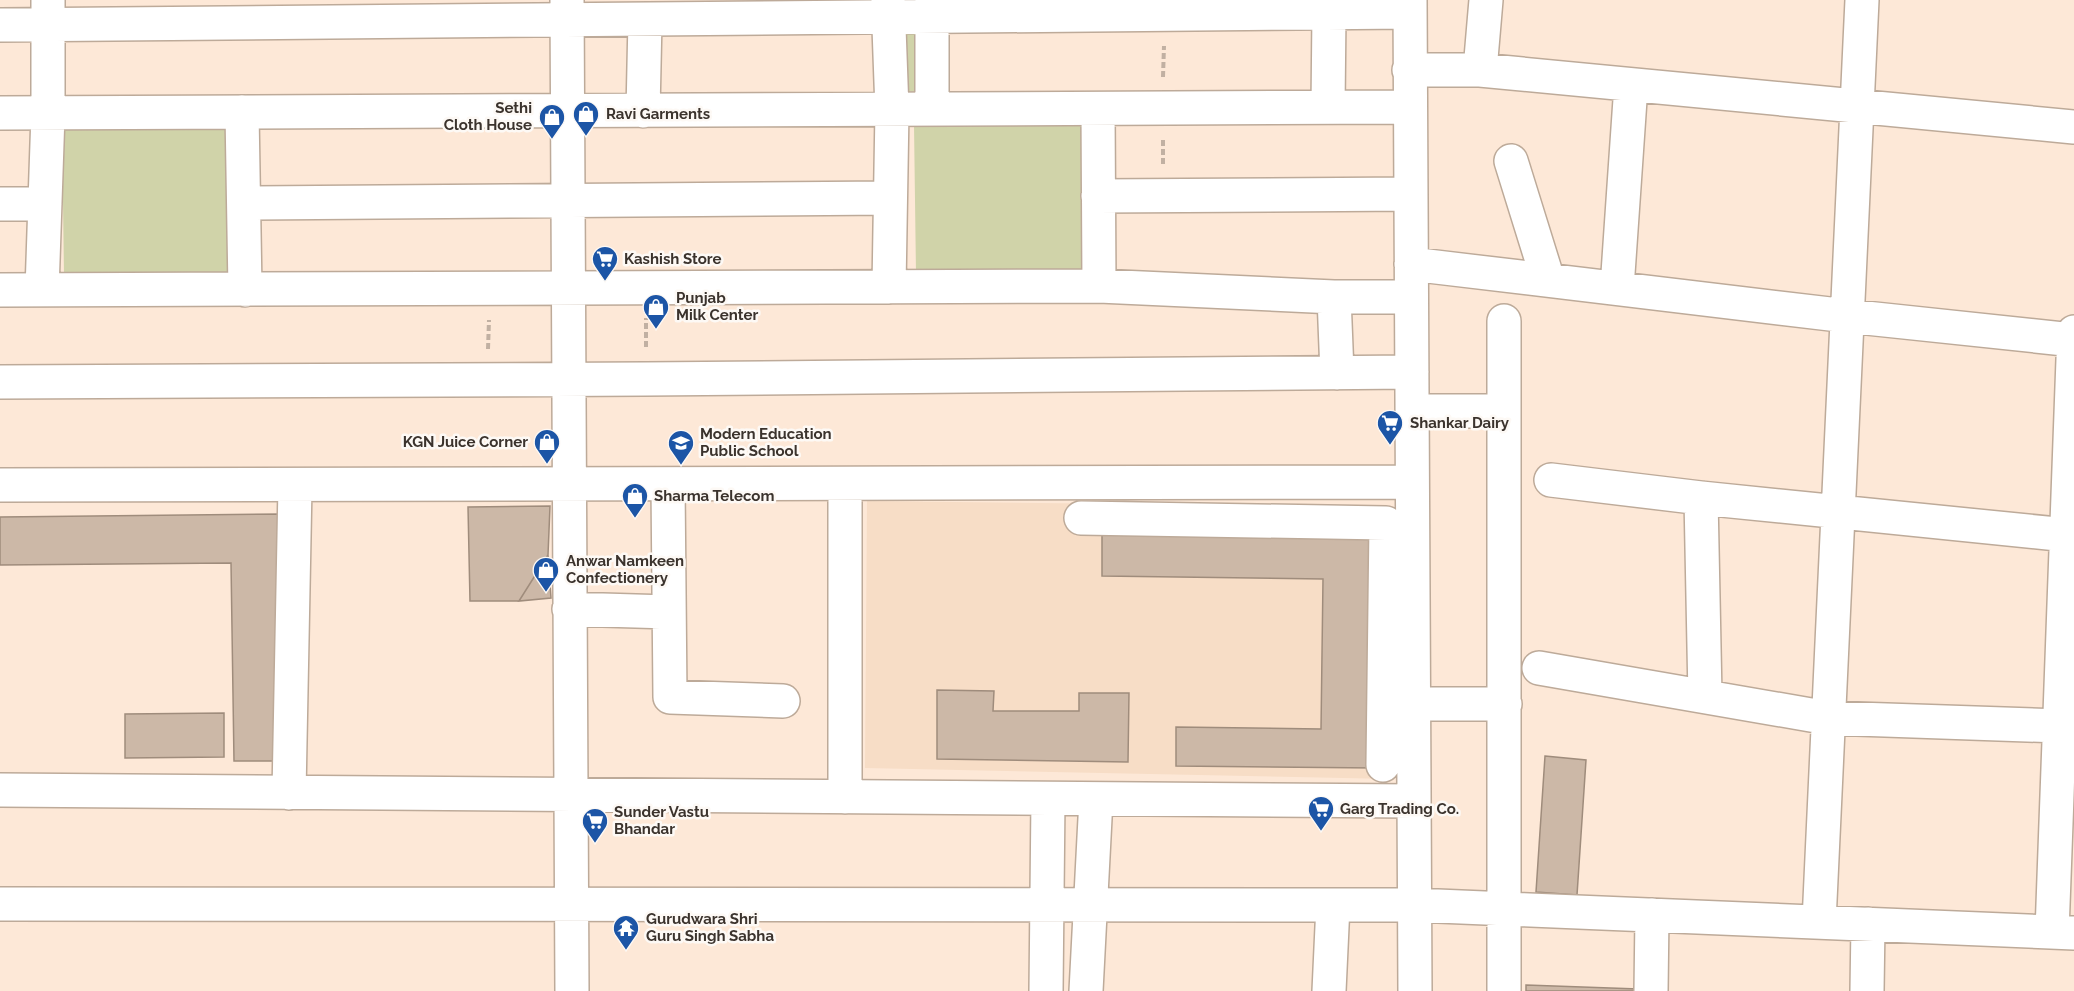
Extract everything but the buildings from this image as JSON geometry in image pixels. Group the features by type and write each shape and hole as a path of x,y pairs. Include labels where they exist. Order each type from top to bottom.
{"street":[{"path":"1480,70 1486,0"},
{"path":"1819,922 1862,0"},
{"path":"0,25 48,13 567,10 645,20 932,8 1329,13 1410,6 1413,482 1404,684 1383,765"},
{"path":"932,8 932,109"},
{"path":"888,9 892,110 889,287"},
{"path":"567,10 572,991"},
{"path":"42,290 48,114 48,13"},
{"path":"1328,108 1329,13"},
{"path":"643,111 645,20"},
{"path":"1409,70 1480,70 2074,127"},
{"path":"1617,288 1631,85"},
{"path":"0,113 1410,107"},
{"path":"1098,109 1099,286"},
{"path":"242,112 245,290"},
{"path":"1511,161 1548,280"},
{"path":"1098,196 1411,194"},
{"path":"244,203 890,198"},
{"path":"0,204 45,204"},
{"path":"1411,264 1847,316 2074,340"},
{"path":"0,290 1099,286 1334,297 1411,297"},
{"path":"1334,297 1337,373"},
{"path":"1504,321 1504,991"},
{"path":"0,904 1414,905 2063,933 2059,726 2067,535 2071,500 2074,332"},
{"path":"0,382 569,380 1412,372"},
{"path":"1412,411 1504,411"},
{"path":"1551,480 1838,513 2067,535"},
{"path":"1351,482 1352,522"},
{"path":"0,485 1413,482"},
{"path":"844,797 845,484"},
{"path":"668,485 670,697 783,701"},
{"path":"289,793 295,486"},
{"path":"1701,498 1706,696"},
{"path":"1081,518 1386,523 1414,801 1415,991"},
{"path":"569,609 669,612"},
{"path":"1539,668 1828,718 2059,726"},
{"path":"1404,684 1505,704"},
{"path":"0,790 1414,801"},
{"path":"1046,991 1048,799"},
{"path":"1086,991 1096,799"},
{"path":"1329,991 1333,905"},
{"path":"1651,991 1652,915"},
{"path":"1868,924 1868,991"}],"path":[{"path":"486,380 490,288"},
{"path":"645,379 646,288"}],"shaded area":[{"path":"867,501 1393,507 1392,779 865,768"}],"green space":[{"path":"896,27 930,27 929,92 895,91"},
{"path":"1085,124 1088,273 916,274 914,125"},
{"path":"233,125 235,275 64,276 62,127"}],"place":[{"name":"Ravi Garments","path":"586,137"},
{"name":"Sethi Cloth House","path":"552,140"},
{"name":"Kashish Store","path":"605,282"},
{"name":"Punjab Milk Center","path":"656,330"},
{"name":"Shankar Dairy","path":"1390,446"},
{"name":"KGN Juice Corner","path":"547,465"},
{"name":"Modern Education Public School","path":"681,466"},
{"name":"Sharma Telecom","path":"635,519"},
{"name":"Anwar Namkeen Confectionery","path":"546,593"},
{"name":"Garg Trading Co.","path":"1321,832"},
{"name":"Sunder Vastu Bhandar","path":"595,844"},
{"name":"Gurudwara Shri Guru Singh Sabha","path":"626,951"}]}
